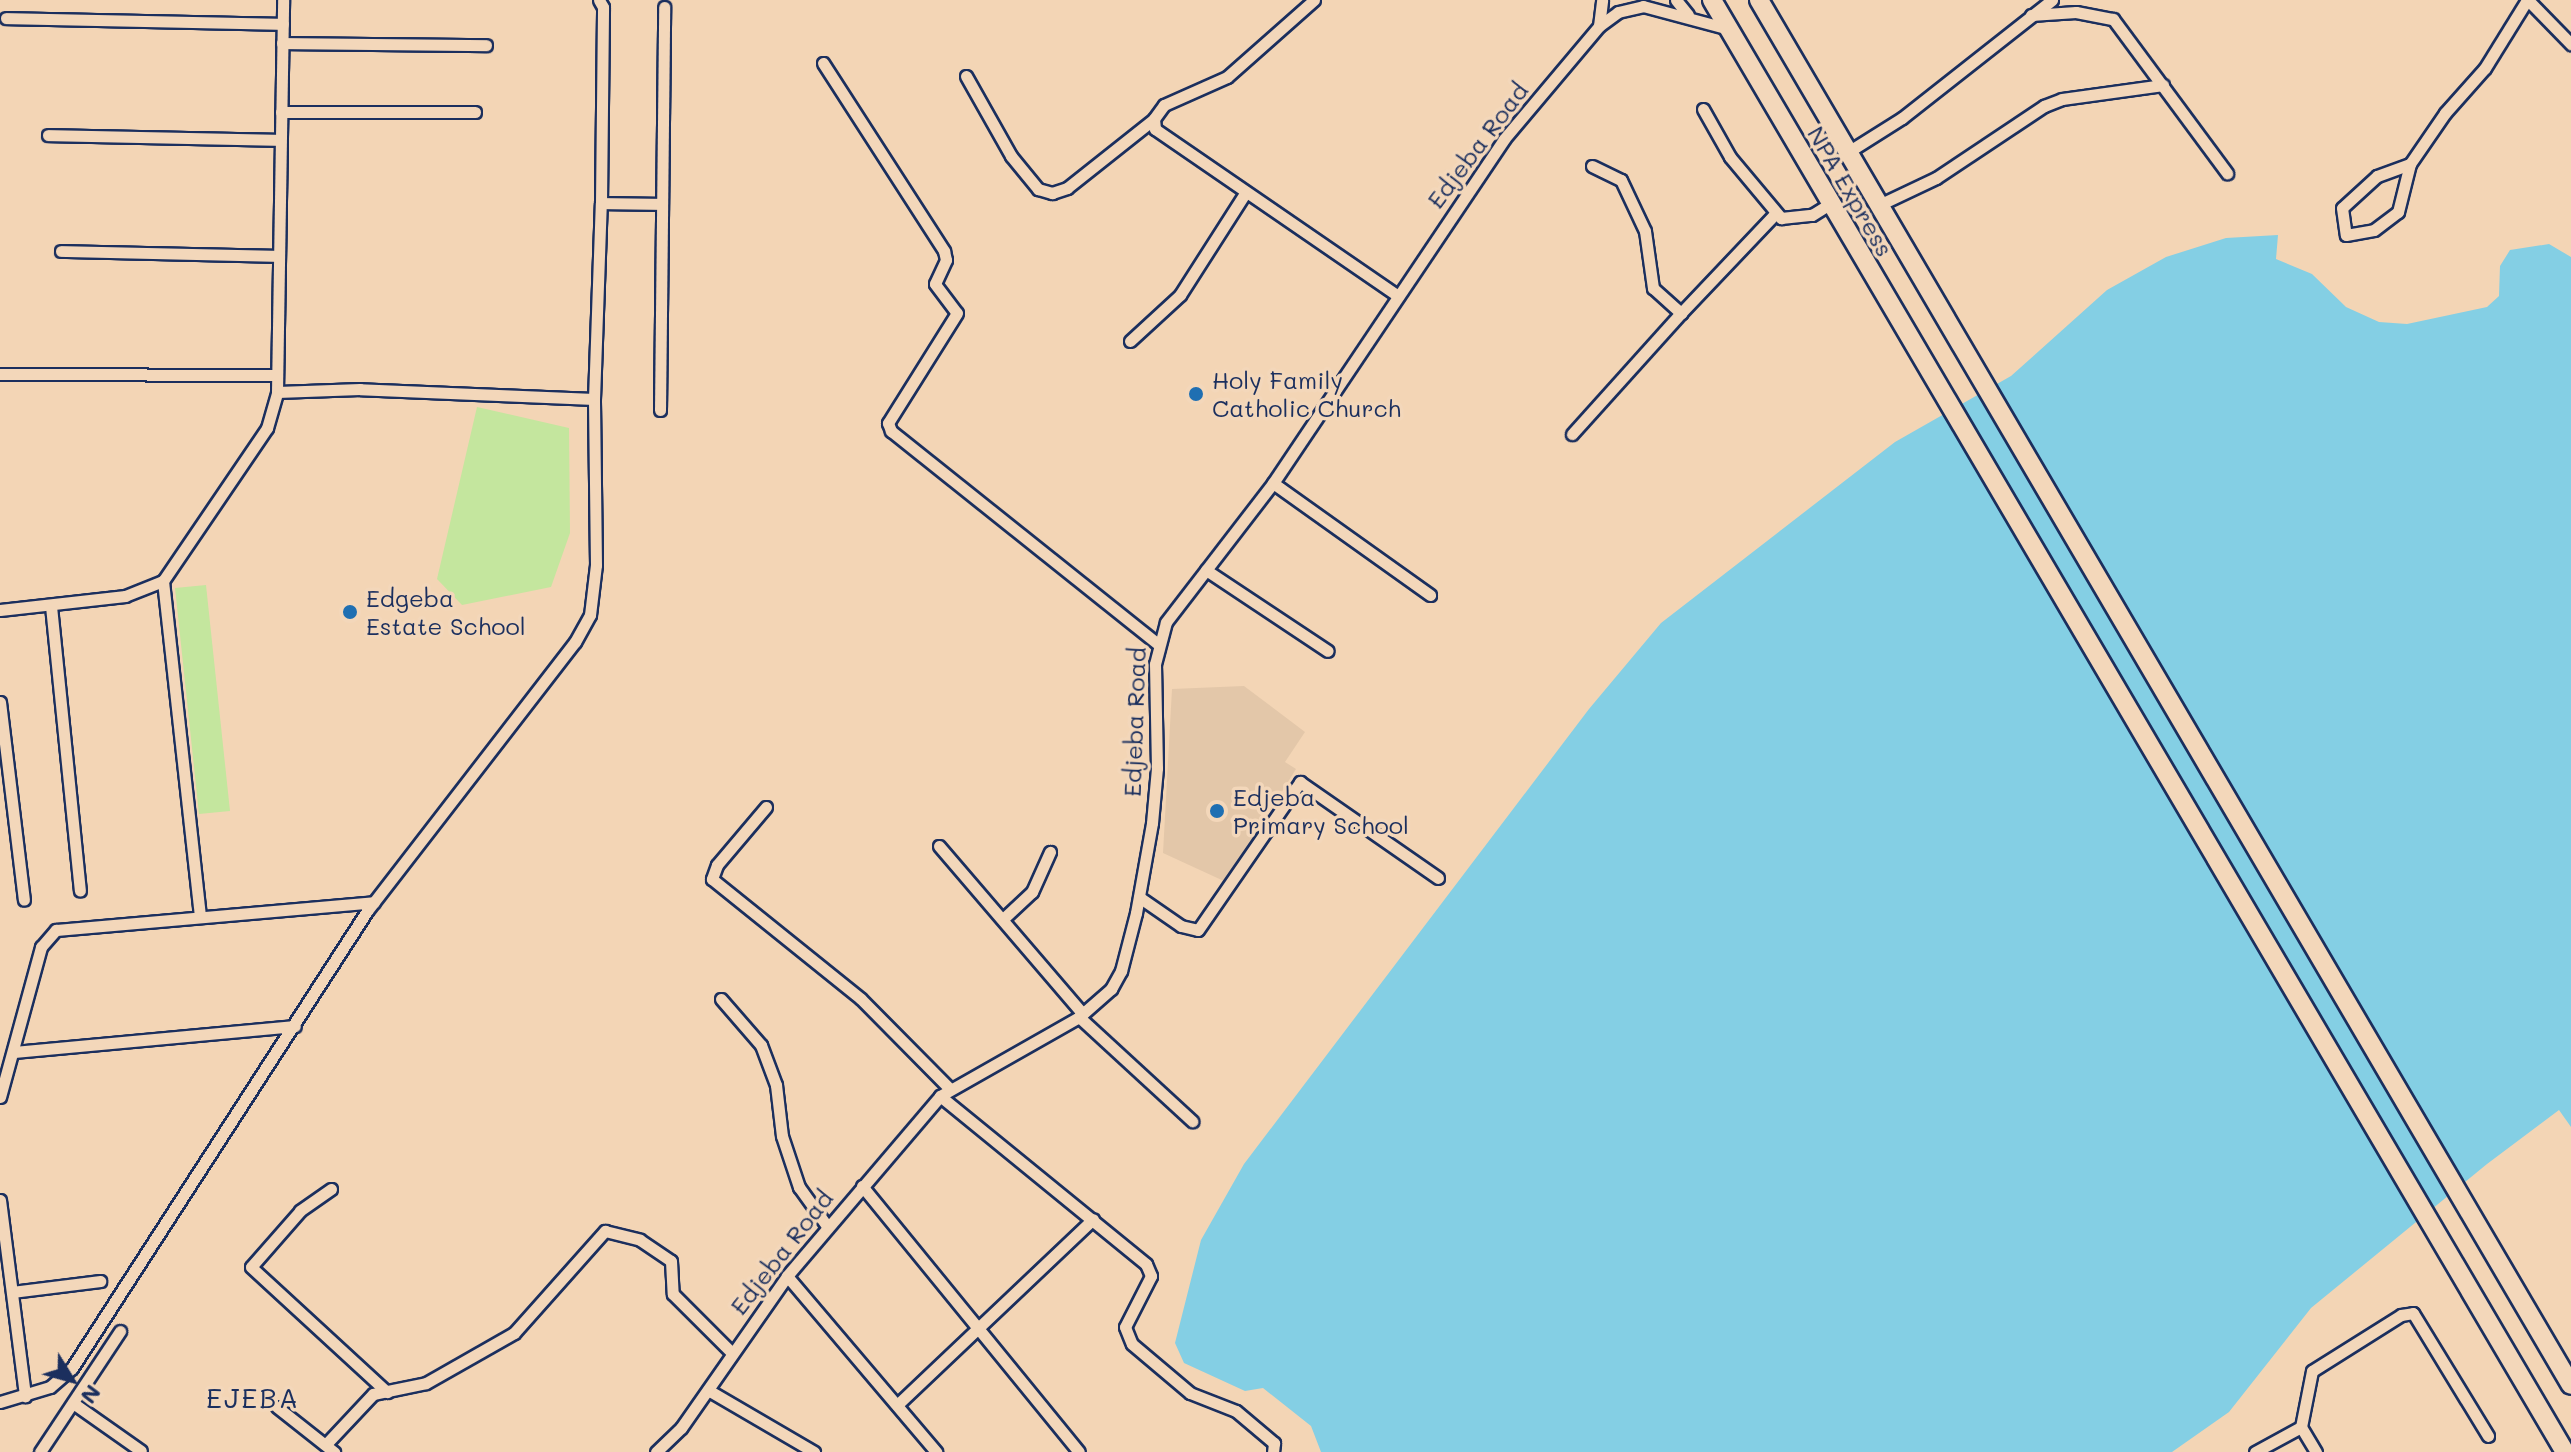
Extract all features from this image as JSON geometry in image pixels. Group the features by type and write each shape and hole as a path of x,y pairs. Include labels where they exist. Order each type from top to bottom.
{"main road":[{"name":"NPA Express","path":"1712,0 2565,1452"},
{"name":"NPA Express","path":"1759,0 2571,1385"}],"street":[{"path":"0,610 125,596 163,581 267,428 277,392 283,0"},
{"path":"0,1402 50,1387 72,1368 374,902 575,642 590,615 596,565 594,399 601,203 603,7 599,0"},
{"path":"966,76 1011,156 1038,189 1052,193 1067,188 1154,119 1164,105 1227,77 1314,0"},
{"path":"1599,26 1602,0"},
{"path":"1676,0 1689,16"},
{"path":"1848,152 1902,118 2052,0"},
{"path":"2410,164 2377,176 2342,208 2346,235 2374,230 2398,212 2410,164 2445,113 2485,68 2527,0 2571,44"},
{"name":"Edjeba Road","path":"656,1452 708,1390 787,1276 827,1226 945,1092 1081,1015 1111,989 1121,971 1139,897 1157,768 1157,643 1181,600 1273,483 1504,139 1599,26 1618,12 1643,6 1729,29"},
{"path":"660,410 664,7"},
{"path":"2031,15 2076,12 2113,19 2227,173"},
{"path":"6,18 283,24"},
{"path":"282,43 486,45"},
{"path":"823,63 944,251 946,260 935,284 957,313 888,423 891,431 1157,643"},
{"path":"1879,205 1936,178 1968,152 2062,99 2163,85"},
{"path":"1703,109 1730,157 1781,218 1812,215 1831,203"},
{"path":"281,112 475,112"},
{"path":"1154,119 1155,129 1244,195 1398,296"},
{"path":"48,135 280,140"},
{"path":"1592,166 1621,180 1645,231 1653,288 1681,313"},
{"path":"1130,341 1180,295 1244,195"},
{"path":"601,203 662,204"},
{"path":"1572,434 1776,213"},
{"path":"61,251 277,256"},
{"path":"0,374 276,375"},
{"path":"277,392 360,389 594,399"},
{"path":"1273,483 1430,595"},
{"path":"1206,570 1328,651"},
{"path":"163,581 200,914"},
{"path":"51,606 80,891"},
{"path":"0,702 24,900"},
{"path":"1139,897 1181,926 1198,930 1300,782 1438,878"},
{"path":"766,807 717,865 712,879 861,999 945,1092 1151,1270 1125,1327 1132,1344 1190,1393 1236,1411 1274,1443 1273,1452"},
{"path":"939,846 1004,918 1081,1015 1192,1121"},
{"path":"1004,918 1032,892 1050,852"},
{"path":"0,1097 41,947 56,930 200,914 374,902"},
{"path":"721,999 761,1045 776,1085 782,1136 799,1187 827,1226"},
{"path":"14,1052 295,1026"},
{"path":"862,1186 979,1325 1079,1452"},
{"path":"331,1189 300,1211 251,1267 387,1392"},
{"path":"0,1200 25,1396"},
{"path":"897,1405 1093,1219"},
{"path":"277,1407 331,1447 358,1405 373,1394 426,1383 514,1333 611,1229 640,1240 671,1261 673,1294 732,1353"},
{"path":"787,1276 936,1452"},
{"path":"12,1292 100,1281"},
{"path":"2316,1452 2301,1427 2312,1371 2401,1315 2413,1313 2488,1436"},
{"path":"40,1452 120,1331"},
{"path":"708,1390 814,1452"},
{"path":"73,1403 141,1451"},
{"path":"2255,1452 2301,1427"}],"shaded area":[{"name":"Edjeba Primary School","path":"1244,686 1305,732 1285,762 1296,769 1226,882 1163,853 1172,689"}],"green space":[{"path":"477,407 569,428 570,533 551,587 462,605 437,579"},
{"path":"206,585 230,811 199,814 175,588"}],"water":[{"path":"2278,235 2276,259 2312,274 2346,307 2379,322 2407,324 2487,307 2499,296 2500,266 2510,250 2549,244 2571,257 2571,1127 2559,1110 2487,1164 2311,1308 2229,1412 2172,1452 1321,1452 1311,1426 1263,1388 1245,1391 1184,1363 1175,1343 1201,1240 1244,1164 1589,709 1661,623 1895,442 2011,376 2107,290 2166,257 2226,238"}],"place":[{"name":"Holy Family Catholic Church","path":"1196,394"},
{"name":"Edgeba Estate School","path":"350,612"},
{"name":"Edjeba Primary School","path":"1217,811"}],"district":[{"name":"EJEBA","path":"253,1397"}]}
